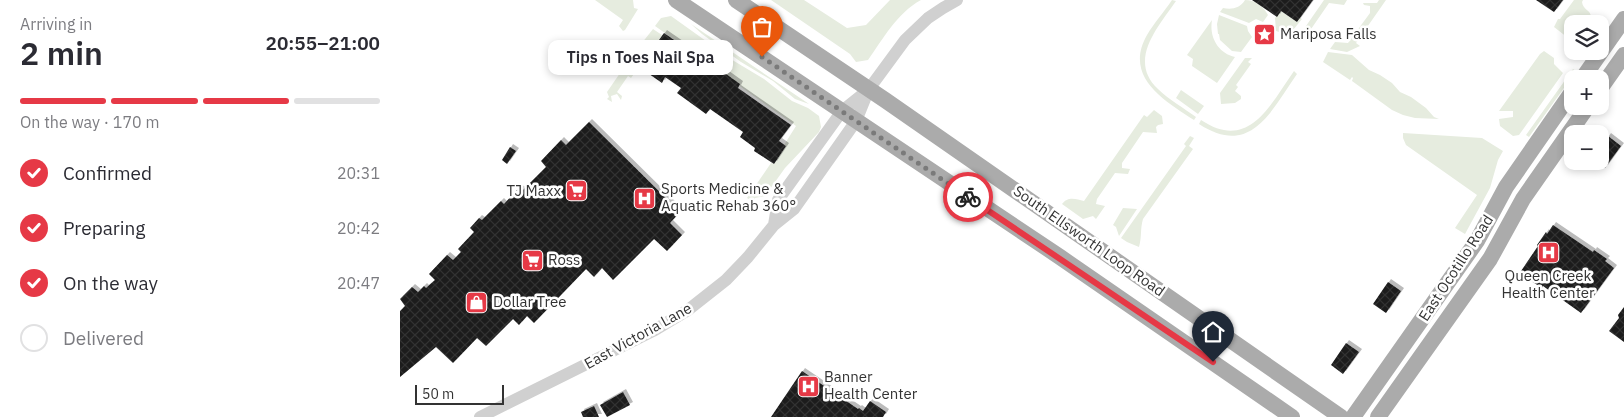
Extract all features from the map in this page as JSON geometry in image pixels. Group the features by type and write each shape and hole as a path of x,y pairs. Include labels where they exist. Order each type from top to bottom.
{"main road":[{"name":"South Ellsworth Loop Road","path":"676,0 1068,263 1292,417"},
{"name":"South Ellsworth Loop Road","path":"736,0 869,89 1341,417"},
{"path":"1588,70 1624,20"},
{"path":"1609,76 1624,55"},
{"name":"East Ocotillo Road","path":"1353,417 1476,241 1506,187 1564,104"},
{"name":"East Ocotillo Road","path":"1378,417 1490,259 1523,199 1582,115"}],"street":[{"name":"East Victoria Lane","path":"480,417 653,330 688,310 726,280 774,225 794,209 856,121 869,89 905,40 928,18 958,0"},
{"name":"East Victoria Lane","path":"774,225 778,200 842,111 869,89"}],"shaded area":[{"path":"595,0 633,0 634,8 638,9 623,31 619,26 623,20"},
{"path":"771,0 804,0 847,28 866,25 890,0 921,0 912,5 898,19 868,60 856,62 850,54"},
{"path":"1172,0 1176,1 1149,44 1145,67 1149,78 1158,89 1196,117 1194,120 1160,96 1144,75 1140,63 1141,50 1147,35"},
{"path":"1245,0 1255,2 1264,9 1268,15 1263,22 1256,19 1249,23 1220,12 1223,8 1238,7"},
{"path":"1324,0 1347,0 1344,5 1329,3 1309,32 1307,40 1302,39 1306,26"},
{"path":"1379,0 1386,0 1356,43 1360,46 1347,52 1330,49 1335,42 1348,43 1370,13 1370,6 1363,3 1377,3"},
{"path":"1574,0 1583,0 1584,7 1590,15 1564,15 1564,35 1554,27 1558,19 1560,19"},
{"path":"1281,11 1297,22 1300,18 1302,19 1289,35 1276,31 1275,18"},
{"path":"1219,15 1247,26 1252,37 1241,52 1232,51 1220,40 1217,24"},
{"path":"671,16 734,61 764,79 792,101 808,108 819,116 821,127 819,132 785,168 765,196 755,198 754,202 747,198 771,163 774,164 796,126 655,26 661,18"},
{"path":"1212,20 1213,38 1219,48 1235,57 1217,83 1192,66 1193,59 1187,55"},
{"path":"691,24 809,104 795,99 773,81 741,62"},
{"path":"653,29 662,35 649,54 640,56 635,61 630,58"},
{"path":"1544,51 1554,58 1554,64 1563,73 1519,135 1513,136 1500,126 1499,119 1513,117 1513,111 1499,111"},
{"path":"1328,52 1352,55 1369,70 1392,83 1400,92 1411,97 1426,108 1434,117 1439,119 1415,118 1392,110 1352,81 1352,77 1350,80 1323,62"},
{"path":"1245,58 1252,58 1248,62 1251,64 1236,85 1238,87 1235,91 1241,96 1241,99 1235,103 1221,104 1220,93"},
{"path":"629,60 639,67 631,78 628,76 617,92 622,96 621,100 617,94 611,96 612,102 607,99 609,97 607,92"},
{"path":"1294,71 1297,74 1268,115 1258,126 1246,133 1233,136 1217,133 1199,124 1201,120 1218,128 1232,131 1245,128 1267,110"},
{"path":"1564,82 1564,88 1529,137 1526,135"},
{"path":"1181,90 1204,106 1198,114 1176,98"},
{"path":"1154,110 1162,116 1163,124 1156,127 1157,133 1143,132 1122,163 1122,168 1130,169 1128,174 1115,173 1097,199 1096,204 1105,206 1096,219 1093,216 1083,219 1062,204 1069,199 1084,201 1144,115 1147,117"},
{"path":"1403,133 1482,138 1503,151 1498,160 1490,188 1465,234 1455,228 1477,195 1406,145"},
{"path":"1190,136 1194,138 1189,146 1193,149 1143,219 1139,247 1127,242 1121,238 1186,146 1184,144"},
{"path":"1123,208 1137,209 1119,236 1116,227 1113,225"}],"building":[{"path":"1252,0 1313,0 1297,22 1281,11 1277,17"},
{"path":"1536,0 1563,0 1554,12"},
{"path":"664,33 709,64 707,67 709,69 712,64 740,84 738,88 791,125 779,141 786,146 774,164 754,151 755,148 740,137 743,132 710,109 706,114 677,93 681,88 665,77 662,83 642,69 654,52 651,51"},
{"path":"589,122 680,212 670,223 682,235 667,251 654,239 613,280 602,268 594,277 586,269 534,323 527,316 519,325 513,319 486,346 477,338 453,363 436,347 400,377 400,311 405,306 400,299 412,287 418,292 435,280 429,274 447,255 453,260 461,252 458,249 474,232 470,228 479,218 482,220 501,201 504,204 519,188 523,190 546,167 541,161 561,140 566,145"},
{"path":"1609,137 1621,146 1609,162"},
{"path":"510,147 516,151 507,164 502,160"},
{"path":"1553,225 1593,252 1594,250 1607,259 1605,261 1614,268 1581,313 1543,286 1542,288 1528,279 1530,277 1521,271 1546,232 1547,234"},
{"path":"1388,282 1401,291 1386,313 1373,304"},
{"path":"1624,307 1624,342 1609,331 1619,318 1618,315"},
{"path":"1346,343 1359,352 1343,374 1331,365"},
{"name":"Banner Health Center","path":"802,371 858,409 863,411 870,401 886,412 883,417 771,417"},
{"path":"623,392 630,405 607,417 600,405"},
{"path":"594,406 599,417 583,417 581,412"}],"way so far":[{"path":"762,57 968,197"}],"place":[{"name":"Mariposa Falls","path":"1264,34"},
{"name":"Tips n Toes Nail Spa","path":"762,57"},
{"name":"TJ Maxx","path":"577,191"},
{"name":"Sports Medicine & Aquatic Rehab 360°","path":"645,198"},
{"name":"Queen Creek Health Center","path":"1548,253"},
{"name":"Ross","path":"532,260"},
{"name":"Dollar Tree","path":"477,302"},
{"name":"Banner Health Center","path":"808,386"}],"route":[{"path":"968,197 1060,257 1213,362"}]}
